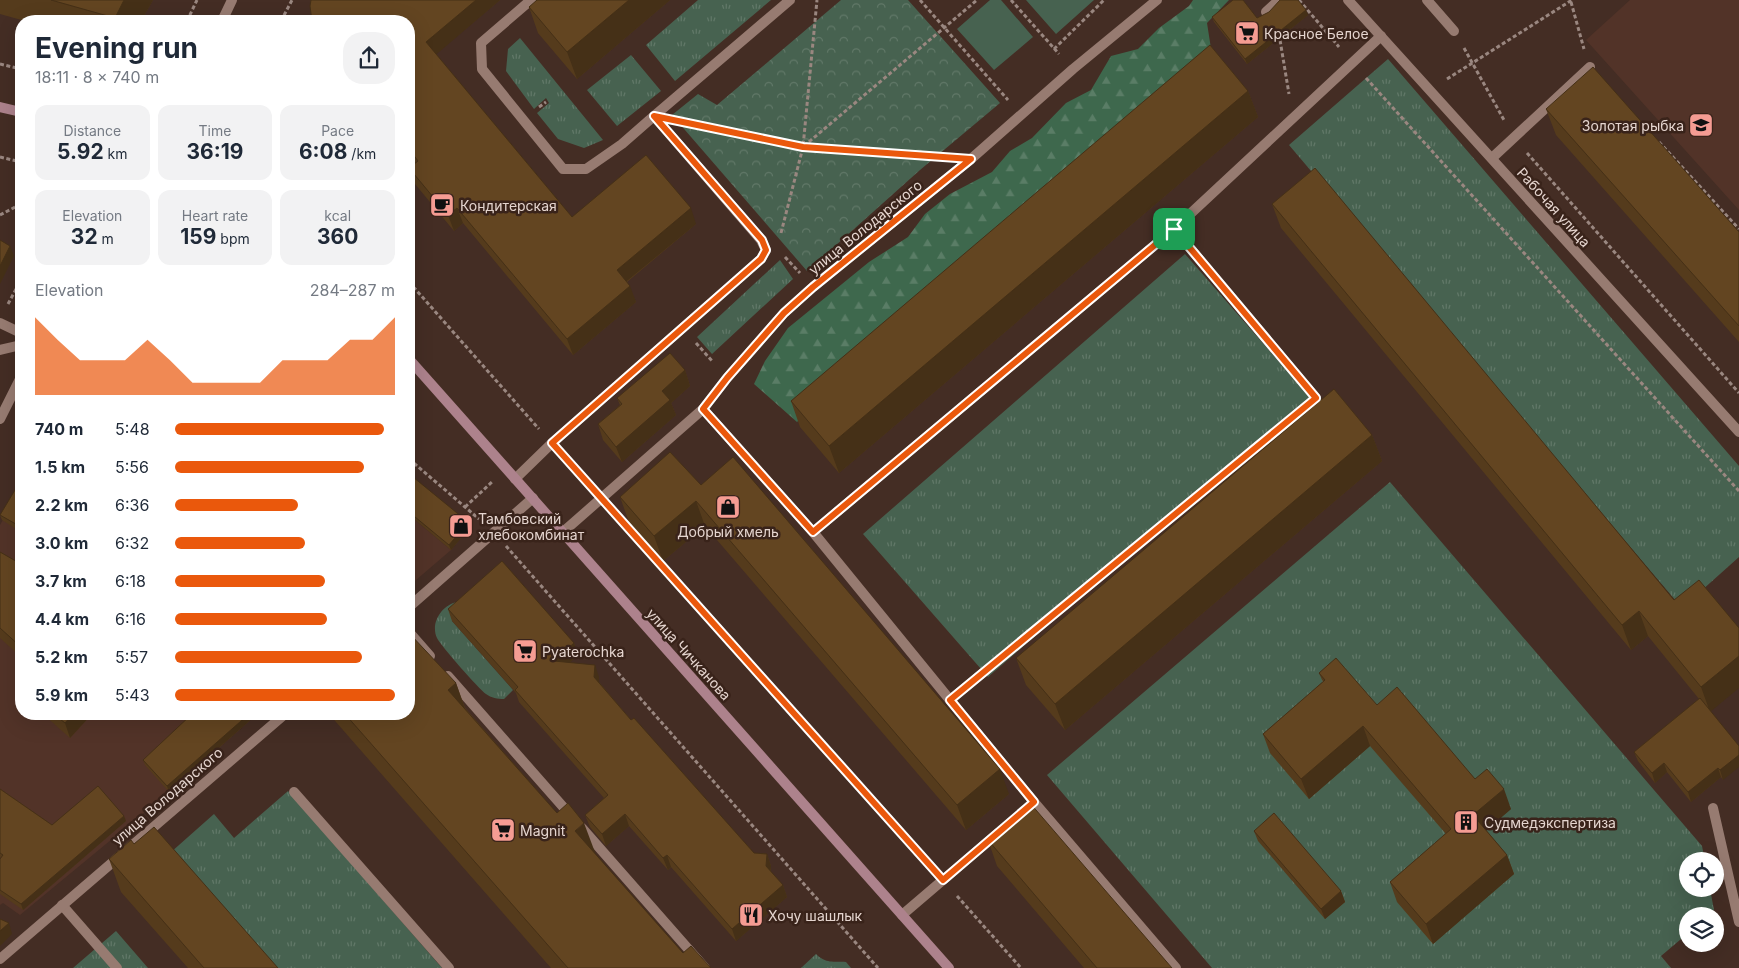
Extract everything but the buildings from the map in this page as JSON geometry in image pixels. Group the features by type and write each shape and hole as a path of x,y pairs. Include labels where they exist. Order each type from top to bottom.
{"main road":[{"path":"0,107 15,111"},
{"name":"улица Чичканова","path":"415,366 946,967"}],"street":[{"path":"225,15 232,0"},
{"path":"531,0 481,43 482,70 563,169 586,169 622,144 790,0"},
{"name":"улица Володарского","path":"563,532 703,409 727,378 784,313 813,287 971,159 1157,0"},
{"path":"1266,12 1279,0"},
{"name":"Рабочая улица","path":"1348,0 1739,432"},
{"path":"1427,0 1454,30"},
{"path":"813,532 1174,229 1381,36"},
{"path":"1492,158 1590,67"},
{"path":"514,479 552,443 684,329 761,259 766,250 762,240 654,116"},
{"path":"950,700 1316,398 1174,229"},
{"path":"0,323 15,330"},
{"path":"0,350 15,347"},
{"path":"0,418 15,389"},
{"path":"703,409 813,532 1034,802 1176,968"},
{"path":"415,602 533,498"},
{"path":"415,639 705,968"},
{"name":"улица Володарского","path":"0,959 278,720"},
{"path":"294,792 449,968"},
{"path":"1020,814 1034,802"},
{"path":"1713,808 1739,922"},
{"path":"902,915 1006,826"},
{"path":"62,905 117,968"}],"path":[{"path":"190,15 198,0"},
{"path":"284,15 292,0"},
{"path":"784,225 803,147 817,0"},
{"path":"920,0 1022,115"},
{"path":"803,147 945,29 976,0"},
{"path":"1011,0 1049,42"},
{"path":"1054,49 1104,0"},
{"path":"1299,0 1352,62 1739,492"},
{"path":"1429,90 1571,1 1590,67"},
{"path":"1266,12 1282,38 1292,119"},
{"path":"1454,30 1514,138 1739,393"},
{"path":"0,64 15,68"},
{"path":"654,116 803,147 971,159"},
{"path":"1655,138 1739,229"},
{"path":"0,156 15,160"},
{"path":"0,215 15,207"},
{"path":"766,250 781,254 813,287"},
{"path":"415,289 1021,968"},
{"path":"4,312 15,291"},
{"path":"684,329 727,378"},
{"path":"415,464 494,532 878,968"}],"shaded area":[{"name":"Золотая рыбка","path":"1630,0 1739,0 1739,210 1586,40"},
{"path":"15,499 15,720 250,720 169,792 20,915 3,903 0,905 0,525"},
{"path":"415,520 451,550 415,581"}],"green space":[{"path":"698,0 771,0 675,81 646,45"},
{"path":"841,0 908,0 1000,103 920,170 807,271 672,115 698,94 717,105"},
{"path":"990,0 1001,0 1033,37 994,70 957,29"},
{"path":"1026,0 1094,0 1056,34"},
{"path":"1193,0 1229,0 1207,23 1214,68 797,422 754,384 765,361 788,328 869,262 908,237 925,214 950,194 992,172 1010,151 1032,138 1066,103 1091,90 1111,56 1138,49 1159,28 1189,6"},
{"path":"520,38 603,140 584,148 558,139 537,113 549,103 546,98 534,109 506,71 508,49"},
{"path":"631,55 661,91 617,126 587,90"},
{"path":"1388,59 1739,466 1739,557 1682,608 1289,145"},
{"path":"1185,254 1310,397 988,677 863,534"},
{"path":"780,260 793,279 712,354 697,337"},
{"path":"1390,482 1702,846 1703,852 1679,852 1679,897 1712,897 1713,907 1679,907 1679,941 1661,956 1671,968 1212,968 1047,775"},
{"path":"457,602 452,621 513,690 504,699 492,697 482,690 452,658 437,638 435,632 436,621 442,611"},
{"path":"288,791 442,968 270,968 170,853 214,814 234,838"},
{"path":"116,931 148,968 73,968"},
{"path":"816,954 826,961 846,962 851,968 801,968"}],"place":[{"name":"Красное Белое","path":"1247,33"},
{"name":"Золотая рыбка","path":"1701,125"},
{"name":"Кондитерская","path":"442,205"},
{"name":"Добрый хмель","path":"728,507"},
{"name":"Тамбовский хлебокомбинат","path":"461,526"},
{"name":"Pyaterochka","path":"525,651"},
{"name":"Судмедэкспертиза","path":"1466,822"},
{"name":"Magnit","path":"503,830"},
{"name":"Хочу шашлык","path":"751,915"}],"route":[{"path":"654,116 803,147 971,159 813,287 784,313 727,378 703,409 813,532 1174,229 1316,398 950,700 1034,802 943,880 552,443 684,329 761,259 766,250 762,240 654,116"}]}
